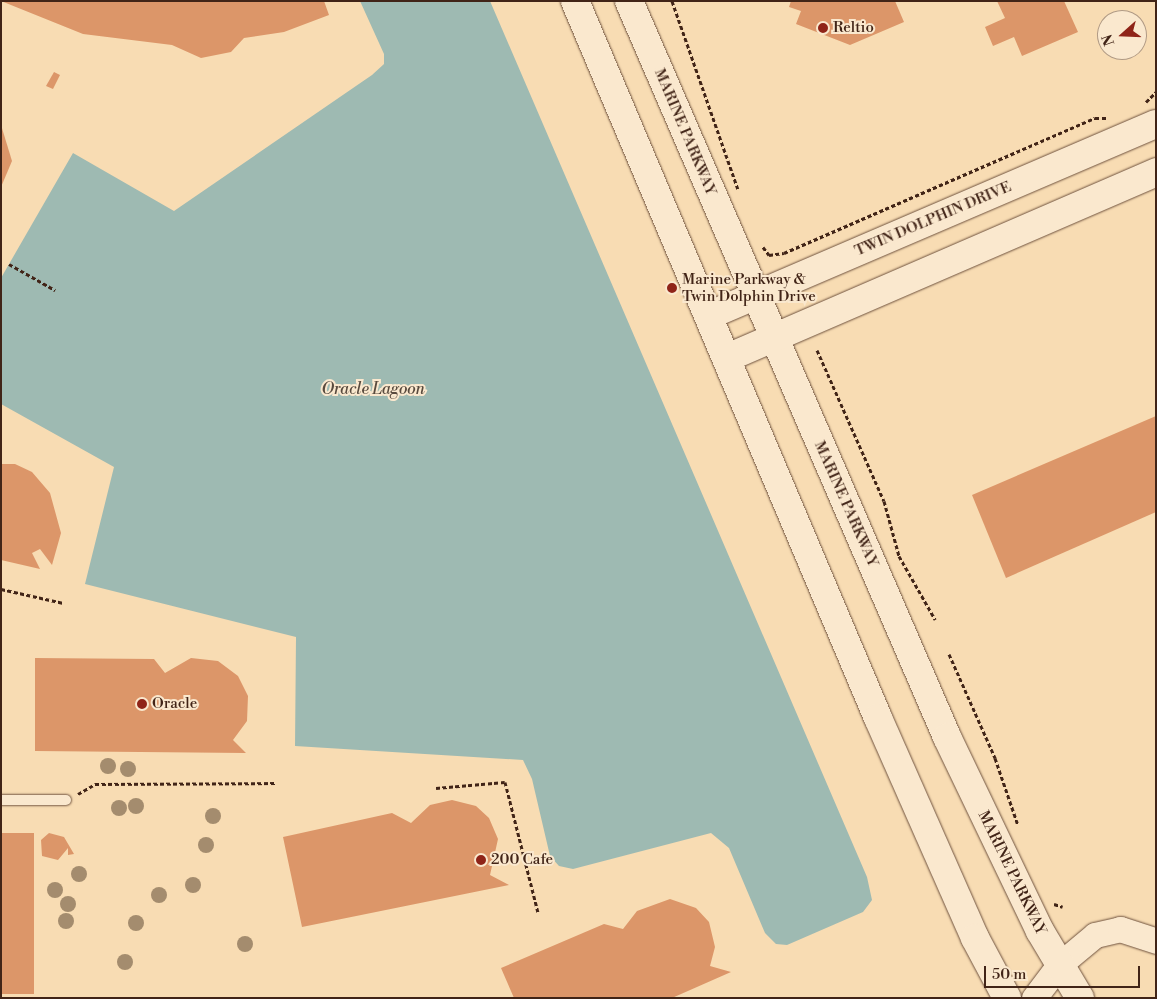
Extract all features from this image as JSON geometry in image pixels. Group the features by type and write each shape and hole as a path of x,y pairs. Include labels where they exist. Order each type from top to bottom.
{"main road":[{"path":"575,1 710,315 726,358 878,718 975,938 1007,998"},
{"name":"MARINE PARKWAY","path":"629,1 946,737 1059,965 1080,998"},
{"name":"TWIN DOLPHIN DRIVE","path":"710,315 756,296 1150,113"},
{"path":"726,358 1156,172"}],"street":[{"path":"1034,998 1059,965 1106,931 1134,930 1156,941"}],"lane":[{"path":"1,800 66,800"}],"path":[{"path":"672,1 737,178 738,193"},
{"path":"1150,113 1156,92"},
{"path":"761,242 769,255 784,253 1095,118 1108,118"},
{"path":"9,264 54,290"},
{"path":"817,350 884,501 899,556 935,619"},
{"path":"1,588 64,603"},
{"path":"949,654 1002,775 1018,828"},
{"path":"436,788 505,782 538,912"},
{"path":"66,800 95,784 276,783"},
{"path":"1049,900 1063,907"}],"water":[{"name":"Oracle Lagoon","path":"360,1 490,1 867,877 872,900 863,912 787,945 776,944 765,933 729,848 711,833 573,869 559,866 550,856 532,779 523,760 295,746 296,637 85,584 114,467 1,404 1,278 73,153 174,211 372,75 384,64 384,54"}],"building":[{"path":"1,1 324,1 329,15 284,32 244,38 231,52 201,58 172,45 83,34"},
{"path":"791,1 895,1 904,22 850,45 796,24 801,11 789,7"},
{"path":"997,1 1064,1 1078,32 1022,56 1014,37 993,46 985,27 1005,18"},
{"path":"54,72 60,75 53,89 46,86"},
{"path":"1,125 12,161 1,187"},
{"path":"1156,416 1156,512 1006,578 972,495"},
{"path":"1,464 15,464 32,472 50,493 61,533 52,565 40,549 32,553 40,569 1,560"},
{"name":"Oracle","path":"35,658 154,659 165,673 191,658 218,661 238,676 248,696 247,721 233,740 246,753 35,751"},
{"path":"452,800 476,806 489,818 498,839 490,875 509,885 302,927 283,837 392,813 411,823 430,805"},
{"path":"1,833 34,833 34,994 1,994"},
{"path":"49,833 64,837 74,854 68,855 68,848 58,860 42,856 41,840"},
{"path":"670,899 696,908 709,922 715,947 710,966 731,972 672,998 514,998 501,968 604,924 623,929 637,911"}],"place":[{"name":"Reltio","path":"823,28"},
{"name":"Marine Parkway & Twin Dolphin Drive","path":"672,288"},
{"name":"Oracle","path":"142,704"},
{"name":"200 Cafe","path":"481,860"}]}
